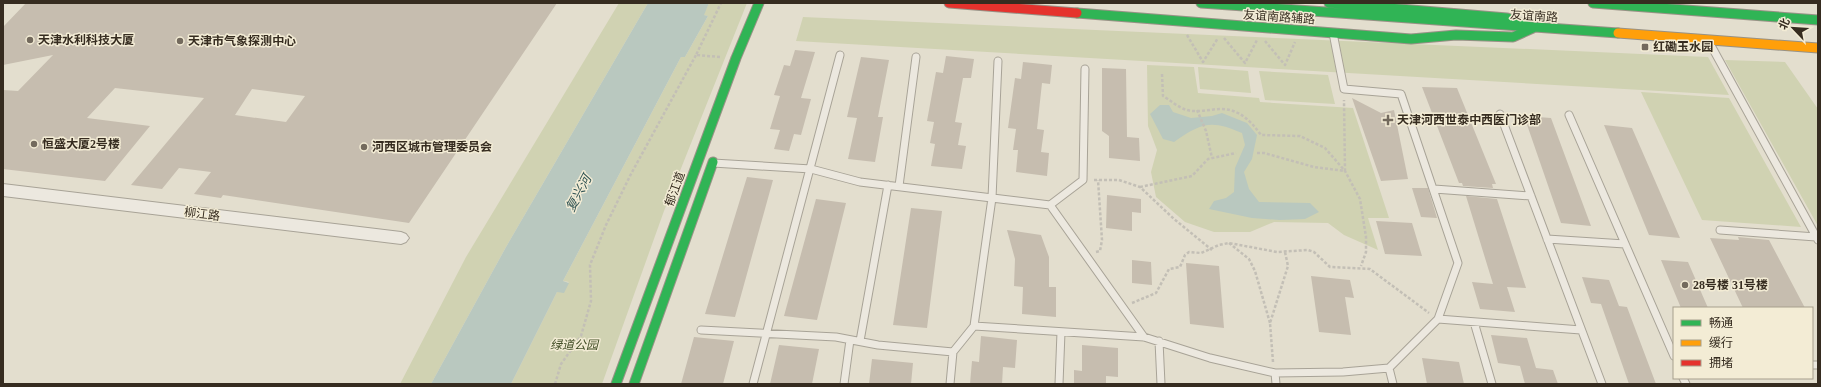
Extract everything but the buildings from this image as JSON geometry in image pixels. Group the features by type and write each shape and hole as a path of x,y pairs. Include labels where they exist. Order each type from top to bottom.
{"main road":[{"name":"郁江道","path":"616,384 736,58 759,3"},
{"name":"友谊南路辅路","path":"949,3 1411,39 1456,35 1512,36 1533,28"},
{"name":"友谊南路","path":"1201,3 1818,48"},
{"path":"1329,3 1507,18 1533,28"},
{"path":"1593,3 1818,20"},
{"path":"634,384 714,159"}],"street":[{"name":"柳江路","path":"3,190 401,238"}],"lane":[{"path":"974,326 1144,337 1210,358 1275,373 1343,372 1389,368 1438,319 1458,263 1401,94 1344,89 1333,33"},
{"path":"1708,40 1817,239"},
{"path":"754,384 840,55"},
{"path":"899,186 916,57"},
{"path":"950,384 953,352 974,326 992,198 998,61"},
{"path":"714,159 811,169 860,182 1050,205 1083,180 1085,70"},
{"path":"1500,114 1602,384"},
{"path":"1569,114 1673,354"},
{"path":"860,341 888,185"},
{"path":"1434,189 1531,196"},
{"path":"1050,205 1144,337"},
{"path":"1720,230 1817,239"},
{"path":"1547,239 1625,244"},
{"path":"1438,319 1581,330"},
{"path":"1474,322 1492,384"},
{"path":"701,330 836,337 878,345 953,352"},
{"path":"1059,384 1061,332"},
{"path":"844,384 850,340"},
{"path":"1159,342 1161,384"},
{"path":"1389,368 1393,384"},
{"path":"1275,373 1276,384"}],"path":[{"path":"555,384 561,364 582,336 591,301 590,265 606,225 631,174 671,103 721,3"},
{"path":"1185,32 1203,62 1220,33 1245,63 1260,36 1285,65 1296,40"},
{"path":"696,54 736,58"},
{"path":"1162,74 1163,96 1187,110 1208,111 1222,109 1240,114 1251,121 1261,134 1300,136 1324,148 1345,171 1360,199 1366,237 1366,252 1361,266"},
{"path":"1344,89 1345,171"},
{"path":"1197,110 1206,131 1212,158"},
{"path":"1140,187 1192,176 1208,159 1236,152"},
{"path":"1257,153 1264,153 1308,168 1330,171 1345,171"},
{"path":"1083,180 1119,180 1140,187 1169,215 1212,250"},
{"path":"1086,256 1100,251 1102,240 1098,180"},
{"path":"1122,307 1156,293 1169,269 1180,267 1185,255 1189,252 1195,254 1212,250 1228,242 1285,252 1300,249 1313,252 1330,268 1339,269 1361,266 1370,269 1438,319"},
{"path":"1228,242 1249,259 1255,271 1270,323 1275,373"},
{"path":"1270,323 1288,266 1285,252"}],"green space":[{"path":"619,3 648,3 506,247 431,384 400,384 466,257"},
{"name":"绿道公园","path":"709,3 747,3 664,211 602,384 511,384 557,292 569,282 563,281 681,57 685,57 708,16 703,15"},
{"path":"803,17 1708,57 1729,95 796,41"},
{"path":"1725,60 1785,62 1818,109 1818,226"},
{"path":"1147,65 1194,67 1198,93 1259,98 1260,102 1353,108 1389,218 1368,218 1378,250 1344,235 1328,223 1274,222 1250,232 1214,232 1185,222 1156,197 1151,172 1157,150 1148,126"},
{"path":"1198,67 1248,71 1251,93 1200,89"},
{"path":"1259,71 1328,75 1335,104 1265,100"},
{"path":"1641,92 1729,98 1801,227 1702,220"}],"water":[{"name":"复兴河","path":"648,3 709,3 704,15 708,16 685,57 681,57 563,281 569,283 564,293 557,292 511,384 431,384 506,247"},
{"path":"1160,105 1169,105 1173,112 1191,118 1212,116 1222,113 1247,123 1257,135 1252,159 1244,172 1249,189 1259,202 1310,203 1319,212 1305,219 1280,220 1252,218 1209,209 1214,201 1226,198 1234,192 1235,168 1245,145 1242,133 1222,126 1206,125 1199,127 1174,142 1163,139 1150,114"}],"traffic: fast":[{"path":"616,384 736,58 759,3"},
{"path":"1201,3 1618,33"},
{"path":"1329,3 1507,18 1533,28"},
{"path":"1593,3 1818,20"},
{"path":"1077,13 1411,39 1456,35 1513,37 1533,28"},
{"path":"634,384 713,162"}],"traffic: slow":[{"path":"1618,33 1818,48"}],"traffic: jam":[{"path":"949,3 1077,13"}],"place":[{"name":"天津水利科技大厦","path":"30,40"},
{"name":"天津市气象探测中心","path":"180,41"},
{"name":"红磡玉水园","path":"1645,47"},
{"name":"天津河西世泰中西医门诊部","path":"1388,120"},
{"name":"恒盛大厦2号楼","path":"34,144"},
{"name":"河西区城市管理委员会","path":"364,147"},
{"name":"28号楼 31号楼","path":"1685,285"}]}
